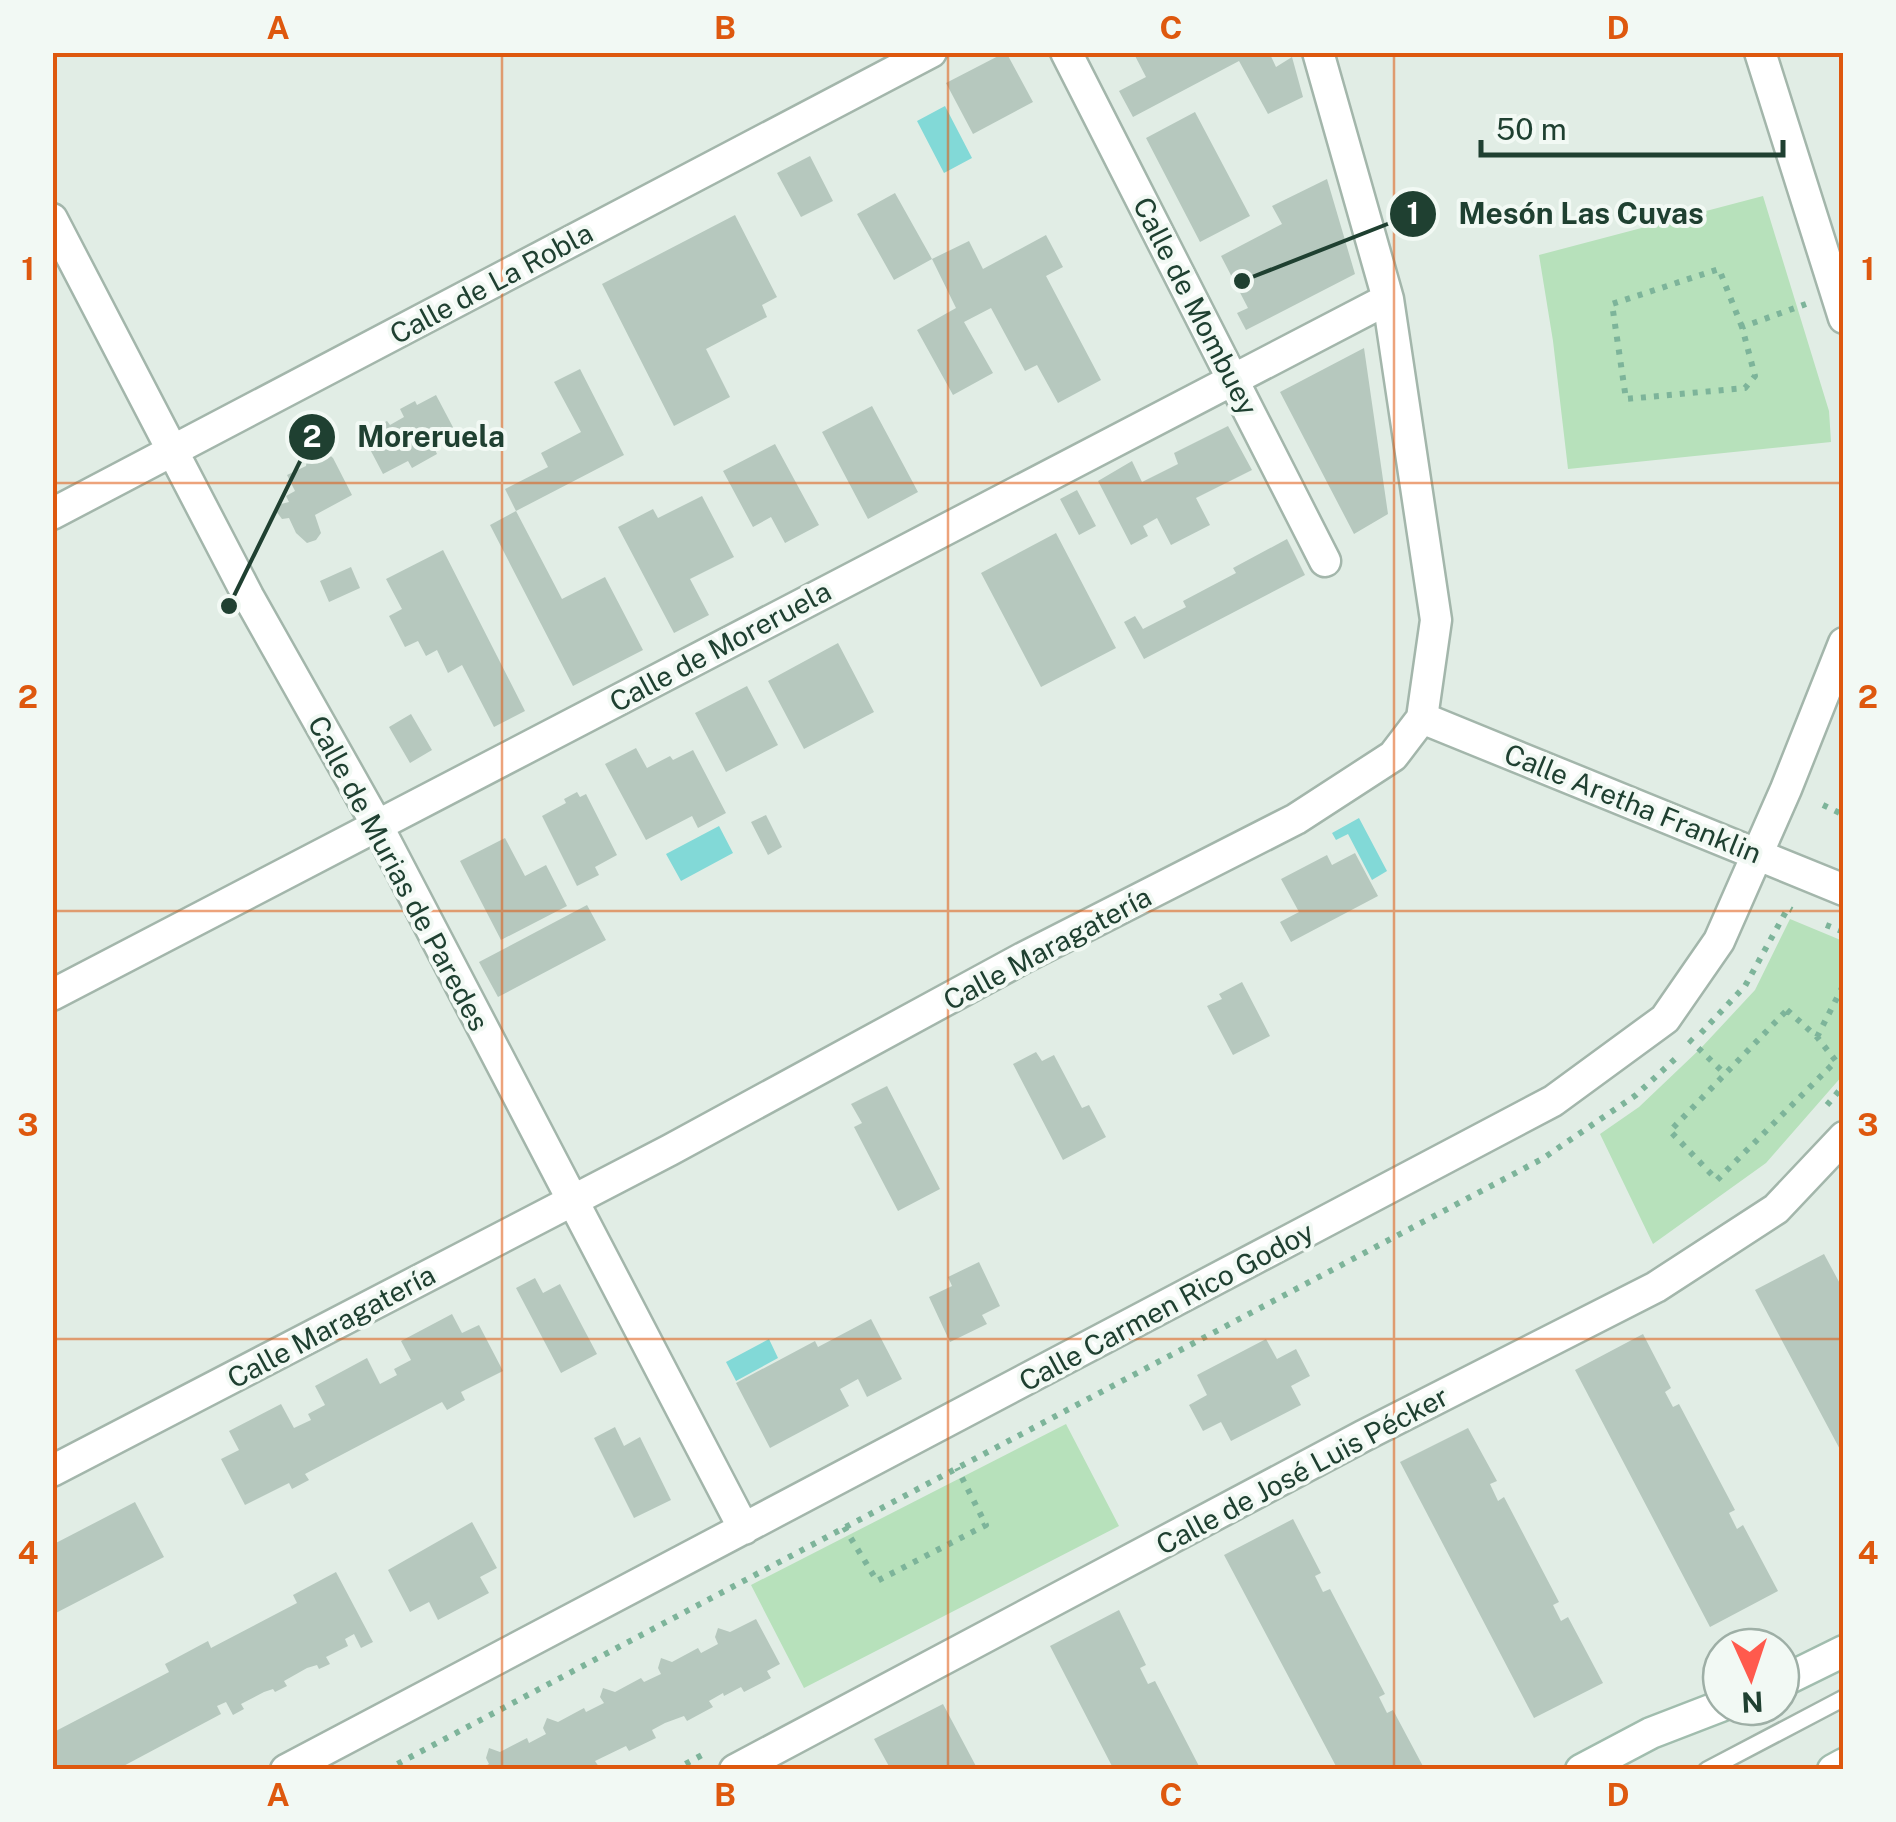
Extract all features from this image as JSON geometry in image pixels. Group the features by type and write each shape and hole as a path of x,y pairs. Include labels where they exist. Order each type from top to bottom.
{"street":[{"name":"Calle de La Robla","path":"52,514 931,52"},
{"name":"Calle de Mombuey","path":"1066,52 1325,561"},
{"path":"1318,52 1388,299 1436,620 1422,718"},
{"path":"1760,52 1840,306"},
{"name":"Calle de Murias de Paredes","path":"52,219 248,596 377,826 744,1529"},
{"name":"Calle de Moreruela","path":"52,995 1388,299"},
{"name":"Calle Carmen Rico Godoy","path":"286,1770 1553,1100 1665,1019 1719,941 1844,643"},
{"name":"Calle Aretha Franklin","path":"1422,718 1844,890"},
{"name":"Calle Maragatería","path":"52,1472 572,1201 1023,958 1296,819 1393,756 1422,718"},
{"name":"Calle de José Luis Pécker","path":"735,1770 1363,1436 1656,1287 1776,1209 1844,1136"},
{"path":"1801,1672 1844,1651"},
{"path":"1581,1770 1651,1733 1701,1714"},
{"path":"1833,1770 1844,1764"}],"lane":[{"path":"1707,1770 1844,1698"}],"path":[{"path":"1719,268 1742,327 1755,376 1745,388 1626,399 1612,304 1719,268"},
{"path":"1742,327 1840,306"},
{"path":"1823,806 1844,815"},
{"path":"1816,1037 1844,984"},
{"path":"1787,1010 1816,1037 1836,1061 1717,1180 1670,1131 1787,1010"},
{"path":"1665,1019 1725,1074"},
{"path":"844,1528 877,1581 986,1525 957,1468"}],"green space":[{"path":"1763,196 1829,411 1831,442 1568,469 1539,255"},
{"path":"1790,919 1843,941 1843,1075 1766,1163 1653,1244 1600,1134 1639,1107 1755,990"},
{"path":"1066,1424 1119,1526 804,1688 751,1585"}],"water":[{"path":"945,106 972,158 944,173 917,121"},
{"path":"1359,818 1387,871 1372,880 1348,834 1336,840 1332,833"},
{"path":"719,826 733,853 681,881 666,854"},
{"path":"769,1339 778,1358 736,1381 726,1362"}],"building":[{"path":"1006,52 1033,102 973,134 946,83"},
{"path":"1133,52 1269,52 1276,67 1292,57 1303,97 1268,114 1239,61 1133,117 1119,91 1146,77"},
{"path":"1195,112 1250,216 1200,242 1146,138"},
{"path":"810,156 833,201 801,217 777,173"},
{"path":"1327,179 1355,274 1246,330 1237,313 1248,308 1221,256 1282,224 1272,206"},
{"path":"895,193 932,259 894,280 857,214"},
{"path":"735,215 777,297 762,305 767,317 706,349 730,397 674,426 602,284"},
{"path":"1046,235 1063,267 1046,276 1101,380 1058,403 1037,365 1025,371 991,308 964,322 993,373 953,395 917,330 956,308 932,259 969,241 983,269"},
{"path":"1364,348 1388,514 1354,534 1280,392"},
{"path":"580,369 624,455 516,511 505,489 548,467 541,453 581,432 554,382"},
{"path":"436,395 455,431 432,443 437,454 412,468 408,461 383,474 362,434 387,421 390,425 404,417 400,409"},
{"path":"872,406 918,492 868,519 822,432"},
{"path":"1228,426 1252,470 1196,498 1210,525 1171,545 1157,518 1143,526 1148,536 1131,545 1098,481 1132,461 1142,482 1178,464 1174,453"},
{"path":"775,444 819,525 785,543 771,517 753,527 723,471"},
{"path":"321,447 333,458 352,495 315,515 321,533 307,543 296,533 289,518 282,519 276,511 289,502 286,496 295,491 287,475 306,466 308,451"},
{"path":"1077,490 1096,526 1079,535 1060,499"},
{"path":"702,496 734,557 690,579 709,615 674,633 618,527 653,509 658,518"},
{"path":"516,511 562,599 605,577 643,650 573,686 490,525"},
{"path":"1056,533 1116,648 1041,687 981,573"},
{"path":"1287,539 1305,575 1144,659 1124,622 1135,616 1143,629 1186,607 1183,601 1236,573 1233,568"},
{"path":"443,550 525,711 494,727 462,665 448,673 437,650 426,656 418,641 405,647 389,616 402,609 386,579"},
{"path":"351,567 360,588 329,602 320,581"},
{"path":"838,643 874,712 804,749 768,681"},
{"path":"747,686 778,745 726,772 695,713"},
{"path":"411,714 432,750 410,763 389,727"},
{"path":"636,748 647,768 693,750 726,813 698,828 692,816 646,840 605,764"},
{"path":"577,792 580,797 586,794 617,855 595,867 599,875 577,886 542,816"},
{"path":"766,815 782,847 768,855 751,822"},
{"path":"505,838 525,876 546,865 567,906 501,940 460,861"},
{"path":"1355,853 1378,896 1291,942 1280,922 1299,912 1281,879 1327,855 1332,865"},
{"path":"587,905 606,940 498,997 479,962"},
{"path":"1242,982 1270,1036 1233,1055 1207,1006 1222,999 1219,994"},
{"path":"1036,1052 1042,1061 1054,1055 1082,1108 1089,1105 1106,1137 1063,1160 1013,1064"},
{"path":"887,1086 940,1189 898,1211 854,1127 862,1123 851,1104"},
{"path":"1824,1254 1844,1291 1840,1300 1844,1307 1844,1457 1755,1290"},
{"path":"979,1262 1000,1306 982,1315 987,1324 950,1342 929,1297 952,1286 948,1277"},
{"path":"535,1278 543,1293 560,1284 597,1354 561,1373 516,1288"},
{"path":"452,1314 462,1333 479,1325 503,1371 461,1392 465,1400 447,1410 442,1402 305,1474 309,1480 292,1489 289,1483 245,1505 221,1459 239,1450 229,1431 281,1404 294,1428 311,1420 308,1414 325,1405 315,1386 367,1358 380,1384 397,1375 394,1369 411,1360 401,1341"},
{"path":"871,1319 902,1379 867,1397 858,1379 840,1389 849,1406 770,1448 736,1383 815,1341 818,1347"},
{"path":"1643,1334 1671,1388 1665,1392 1673,1407 1679,1404 1735,1510 1729,1513 1737,1529 1743,1525 1778,1591 1710,1627 1575,1370"},
{"path":"1266,1339 1277,1359 1296,1349 1310,1376 1291,1386 1301,1405 1231,1441 1221,1422 1203,1431 1189,1405 1207,1395 1197,1375"},
{"path":"615,1427 624,1446 640,1437 671,1500 634,1518 594,1438"},
{"path":"1468,1428 1497,1481 1490,1484 1498,1501 1504,1497 1559,1602 1553,1605 1561,1621 1568,1617 1603,1683 1534,1718 1400,1462"},
{"path":"135,1502 164,1557 52,1615 52,1545"},
{"path":"1293,1519 1321,1573 1315,1576 1323,1592 1330,1589 1385,1694 1379,1697 1387,1713 1393,1710 1425,1770 1338,1770 1224,1555"},
{"path":"472,1522 497,1568 480,1577 489,1593 438,1620 429,1602 410,1612 388,1570"},
{"path":"336,1572 373,1642 361,1648 354,1634 345,1639 348,1646 326,1657 330,1664 319,1669 317,1665 307,1668 284,1681 287,1686 241,1704 244,1709 233,1715 226,1702 217,1706 221,1714 116,1770 52,1770 52,1733 169,1672 165,1664 208,1641 211,1648 297,1603 293,1595"},
{"path":"1119,1610 1146,1665 1140,1668 1148,1684 1155,1681 1201,1770 1114,1770 1050,1646"},
{"path":"756,1619 780,1664 767,1671 771,1678 744,1692 741,1687 724,1696 723,1693 709,1701 713,1707 687,1721 684,1716 665,1723 652,1730 656,1738 629,1751 626,1746 595,1761 599,1767 595,1770 478,1770 489,1764 489,1748 500,1752 527,1738 529,1743 546,1734 543,1728 547,1718 558,1722 584,1708 586,1712 604,1703 600,1697 603,1688 615,1692 641,1678 644,1682 661,1674 661,1658 672,1662 698,1648 701,1653 718,1644 718,1628 730,1632"},
{"path":"943,1704 978,1770 891,1770 874,1739"}],"place":[{"name":"Mesón Las Cuvas","path":"1242,281"},
{"name":"Moreruela","path":"229,606"}]}
